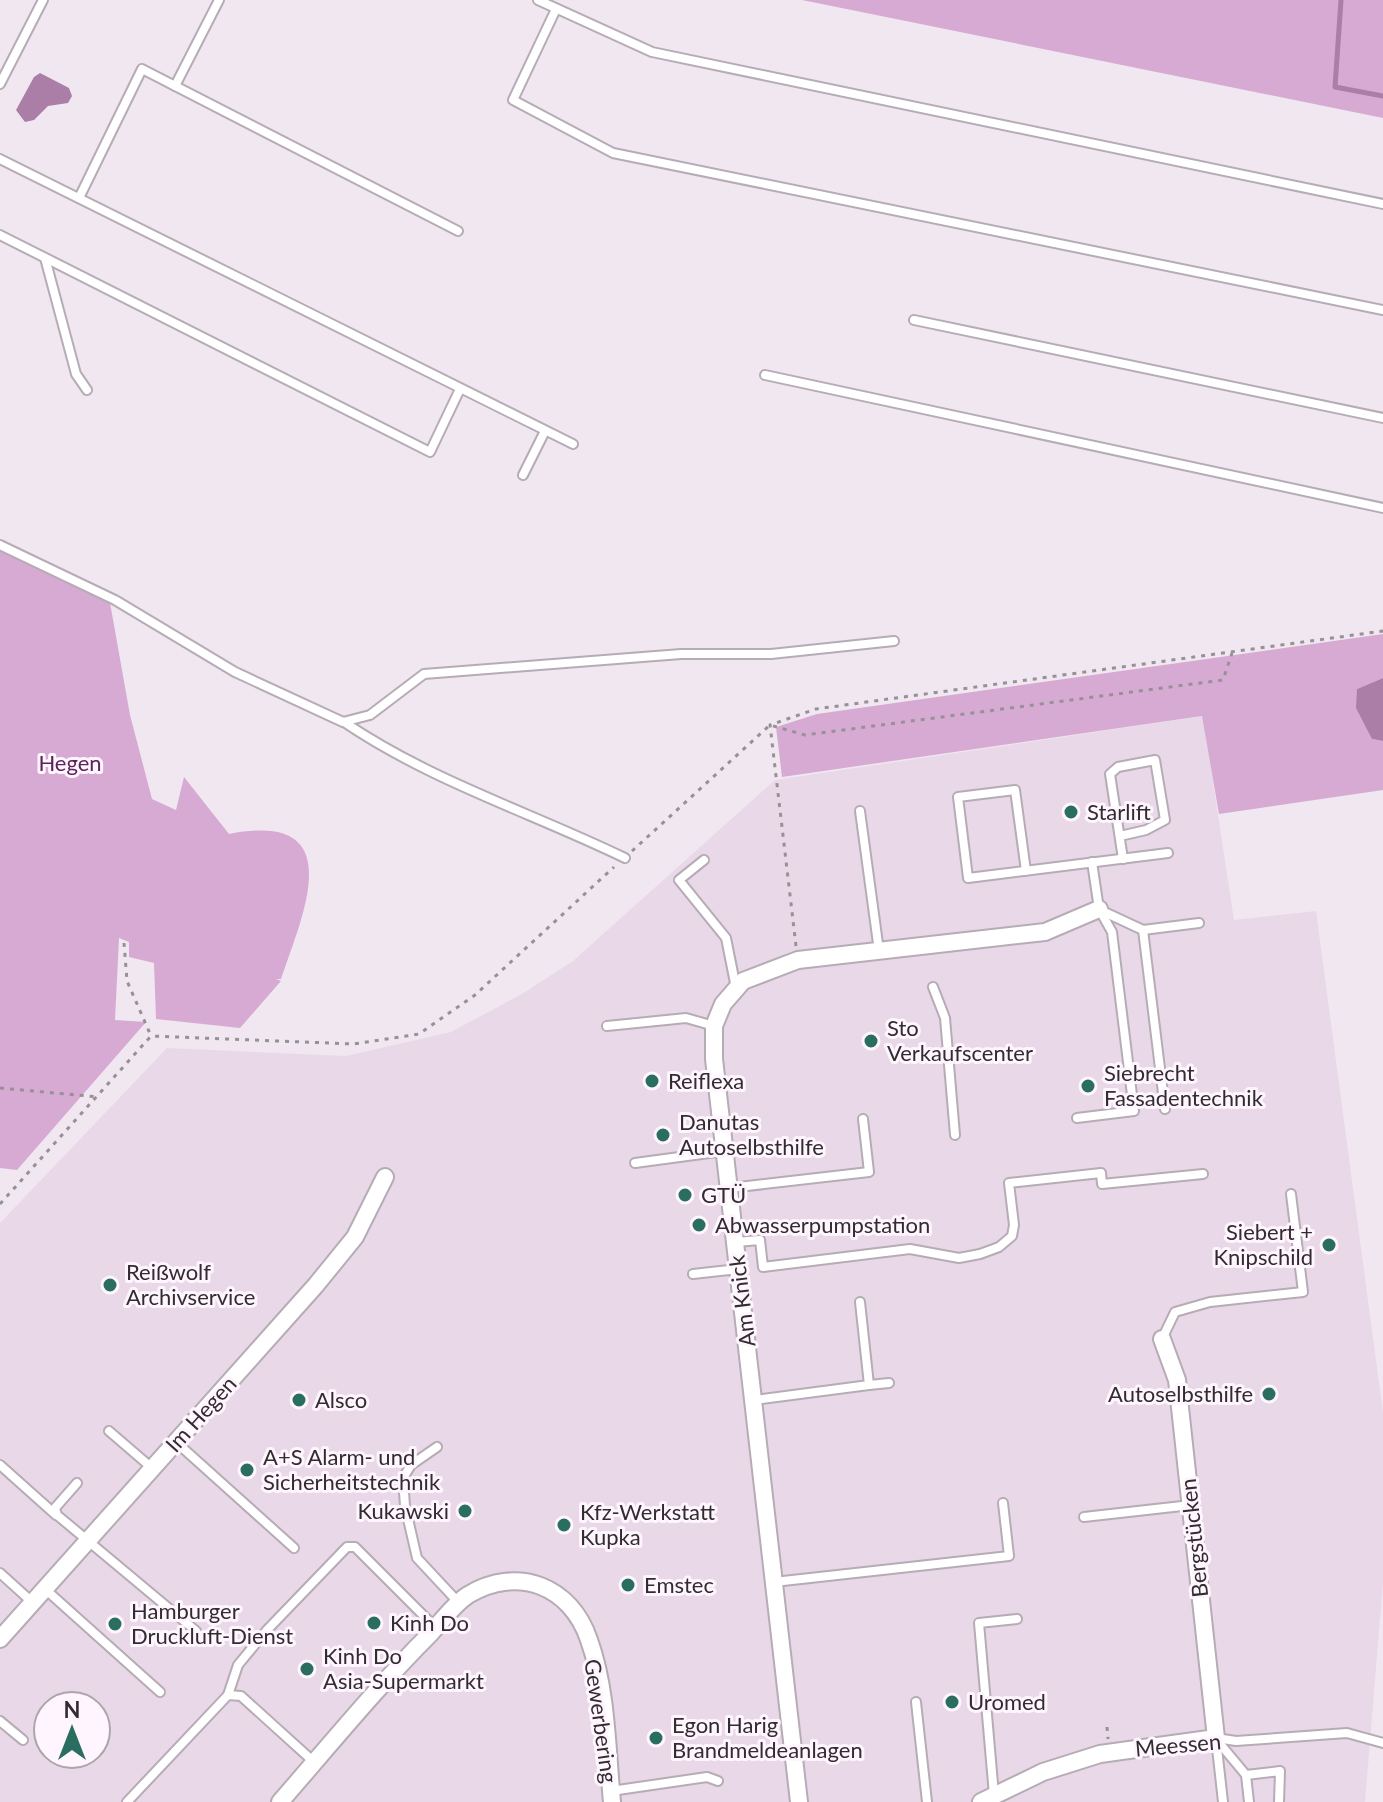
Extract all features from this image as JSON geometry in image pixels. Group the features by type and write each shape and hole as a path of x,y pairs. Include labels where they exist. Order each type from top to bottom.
{"street":[{"path":"714,1026 723,1004 743,981 798,960 1045,932 1099,909"},
{"name":"Am Knick","path":"714,1026 724,1151 799,1802"},
{"name":"Im Hegen","path":"0,1639 355,1237 385,1177"},
{"name":"Bergstücken","path":"1162,1339 1177,1380 1216,1738"},
{"name":"Gewerbering","path":"280,1802 468,1595 503,1583 533,1581 572,1604 589,1640 602,1696 612,1796"},
{"name":"Meessen","path":"987,1799 1043,1772 1100,1754 1216,1738"}],"lane":[{"path":"0,84 43,0"},
{"path":"175,86 219,0"},
{"path":"538,0 652,52 1383,204"},
{"path":"556,9 513,100 613,153 1383,310"},
{"path":"79,198 142,69 458,231"},
{"path":"0,159 573,444"},
{"path":"0,235 430,452 460,389"},
{"path":"45,258 76,374 87,390"},
{"path":"914,320 1383,418"},
{"path":"765,375 1383,508"},
{"path":"523,475 545,431"},
{"path":"0,545 115,600 235,672 343,722 389,753 490,801 625,858"},
{"path":"343,722 370,715 424,674 681,654 771,654 894,641"},
{"path":"1120,836 1146,830 1165,820 1155,760 1118,767 1110,774 1123,859"},
{"path":"1026,871 1015,790 958,797 968,878 1026,871 1092,862 1168,853"},
{"path":"860,811 879,952"},
{"path":"704,860 679,880 726,938 736,989"},
{"path":"1077,1118 1134,1111 1112,932 1099,909 1092,862"},
{"path":"1099,909 1143,930 1199,923"},
{"path":"1143,930 1165,1109"},
{"path":"933,987 945,1018 955,1135"},
{"path":"607,1026 686,1018 714,1026"},
{"path":"729,1188 869,1172 863,1119"},
{"path":"635,1163 724,1151"},
{"path":"735,1242 760,1240 763,1267 910,1249 959,1258 999,1247 1012,1236 1014,1225 1009,1183 1101,1173 1102,1184 1203,1174"},
{"path":"1162,1339 1175,1312 1210,1302 1303,1292 1291,1194"},
{"path":"693,1274 738,1269"},
{"path":"860,1302 869,1385"},
{"path":"753,1400 889,1383"},
{"path":"109,1431 152,1469"},
{"path":"176,1442 294,1548"},
{"path":"437,1447 411,1465 403,1478 405,1506 417,1558 460,1603"},
{"path":"0,1465 196,1631"},
{"path":"57,1515 55,1508 77,1483"},
{"path":"774,1582 1009,1556 1003,1503"},
{"path":"1084,1517 1191,1505"},
{"path":"127,1802 228,1695 238,1665 277,1618 347,1547 355,1547 436,1628"},
{"path":"0,1573 33,1602"},
{"path":"45,1589 160,1692"},
{"path":"987,1799 979,1623 1017,1619"},
{"path":"228,1695 241,1696 315,1762"},
{"path":"916,1702 927,1802"},
{"path":"0,1721 23,1740"},
{"name":"Meessen","path":"1216,1738 1236,1741 1347,1733 1383,1743"},
{"path":"1216,1738 1246,1775 1249,1802"},
{"path":"1216,1738 1223,1802"},
{"path":"1246,1775 1280,1771 1279,1802"},
{"path":"612,1796 707,1777 718,1781"}],"path":[{"path":"151,1036 354,1044 419,1034 475,995 770,725 816,709 1383,631"},
{"path":"770,725 805,735 1223,680 1232,653"},
{"path":"770,725 798,960"},
{"path":"124,943 127,981 151,1036"},
{"path":"0,1204 151,1036"},
{"path":"0,1088 99,1097"}],"shaded area":[{"path":"40,73 69,88 72,96 68,103 48,106 34,120 25,122 16,110 34,77"},
{"path":"1383,678 1383,741 1372,739 1356,708 1357,689"},
{"path":"1203,716 1234,920 1316,911 1383,1413 1383,1582 1365,1802 0,1802 0,1223 167,1048 346,1056 451,1032 522,994 573,961 775,780"}],"green space":[{"path":"802,0 1383,0 1383,118"},
{"name":"Hegen","path":"0,543 109,597 130,715 152,799 176,810 184,777 229,834 267,831 292,837 305,852 309,873 299,926 281,979 276,979 281,981 240,1028 156,1019 154,963 129,957 129,942 119,938 115,1020 146,1022 17,1170 0,1168"},
{"path":"1383,634 1383,678 1357,689 1372,739 1383,741 1383,790 1219,814 1202,716 782,777 776,727 817,714"}],"waterway":[{"path":"1341,0 1335,87 1383,96"}],"place":[{"name":"Starlift","path":"1071,812"},
{"name":"Sto Verkaufscenter","path":"871,1041"},
{"name":"Reiflexa","path":"652,1081"},
{"name":"Siebrecht Fassadentechnik","path":"1088,1086"},
{"name":"Danutas Autoselbsthilfe","path":"663,1135"},
{"name":"GTÜ","path":"685,1195"},
{"name":"Abwasserpumpstation","path":"699,1225"},
{"name":"Siebert + Knipschild","path":"1329,1245"},
{"name":"Reißwolf Archivservice","path":"110,1285"},
{"name":"Autoselbsthilfe","path":"1269,1394"},
{"name":"Alsco","path":"299,1400"},
{"name":"A+S Alarm- und Sicherheitstechnik","path":"247,1470"},
{"name":"Kukawski","path":"465,1511"},
{"name":"Kfz-Werkstatt Kupka","path":"564,1525"},
{"name":"Emstec","path":"628,1585"},
{"name":"Kinh Do","path":"374,1623"},
{"name":"Hamburger Druckluft-Dienst","path":"115,1624"},
{"name":"Kinh Do Asia-Supermarkt","path":"307,1669"},
{"name":"Uromed","path":"952,1702"},
{"name":"Egon Harig Brandmeldeanlagen","path":"656,1738"}]}
